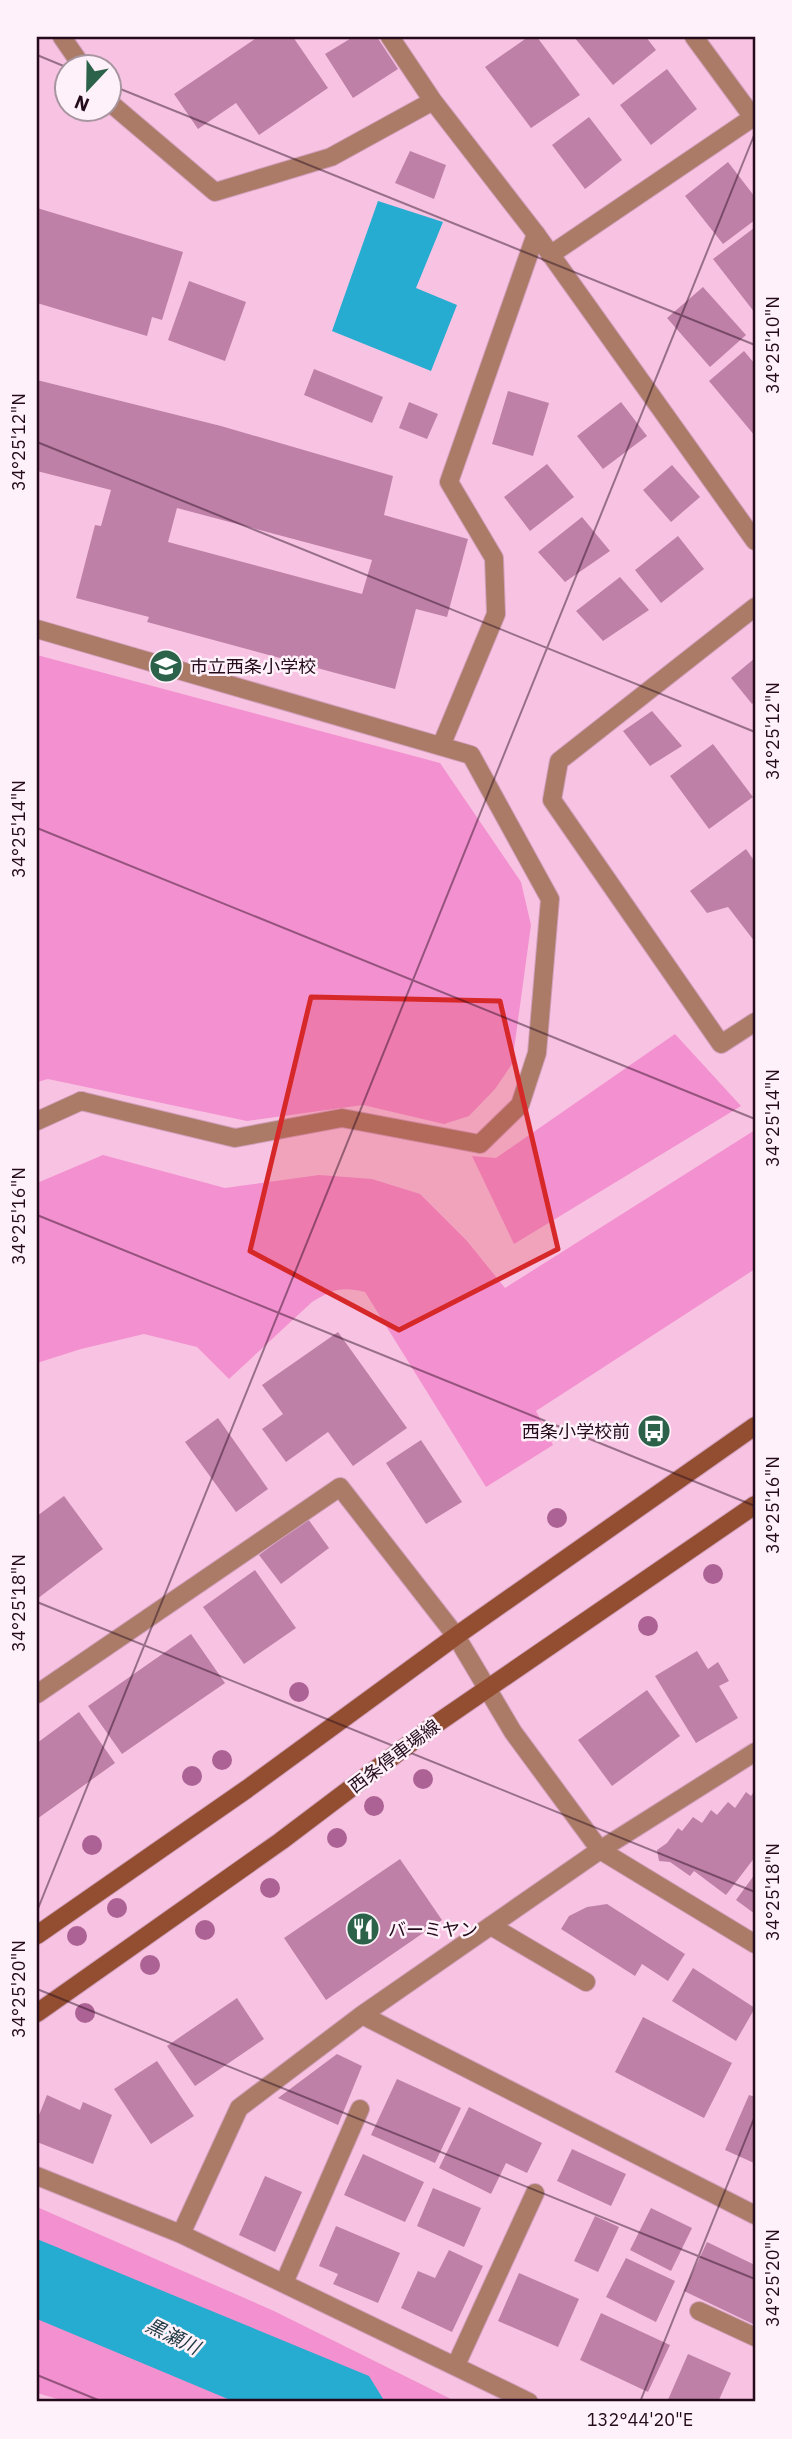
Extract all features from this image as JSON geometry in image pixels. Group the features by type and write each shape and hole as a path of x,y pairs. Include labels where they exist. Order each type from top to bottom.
{"main road":[{"path":"37,1935 247,1789 456,1636 755,1426"},
{"name":"西条停車場線","path":"37,2013 281,1841 433,1726 755,1505"}],"street":[{"path":"62,37 72,52"},
{"path":"390,37 433,101 536,234 755,541"},
{"path":"550,255 755,118 694,37"},
{"path":"122,113 215,192 331,157 433,101"},
{"path":"441,746 496,614 494,558 449,482 536,234"},
{"path":"755,607 559,761 552,800 720,1044 755,1022"},
{"path":"37,629 471,755 550,899 537,1052 520,1105 480,1144 342,1118 235,1139 81,1101 37,1121"},
{"path":"37,1694 340,1487 456,1636 513,1732 600,1850 755,1944"},
{"path":"181,2234 239,2108 362,2015 600,1850 755,1752"},
{"path":"491,1926 586,1982"},
{"path":"362,2015 755,2215"},
{"path":"284,2283 360,2109"},
{"path":"37,2176 181,2234 529,2402"},
{"path":"456,2365 535,2193"},
{"path":"699,2311 755,2337"}],"highlighted area":[{"path":"311,997 500,1001 558,1249 399,1330 250,1251"}],"shaded area":[{"path":"37,655 440,763 521,882 531,925 512,1064 495,1089 469,1116 444,1124 363,1105 247,1121 48,1079 37,1082"},
{"path":"675,1034 741,1106 514,1244 472,1156 496,1158"},
{"path":"755,1130 755,1269 536,1411 553,1445 486,1487 365,1292 337,1290 312,1302 229,1379 197,1347 144,1334 37,1363 37,1183 103,1155 225,1188 319,1175 372,1179 420,1194 467,1241 505,1288"},
{"path":"37,2207 274,2311 457,2402 68,2402 37,2393"}],"water":[{"path":"378,201 443,222 416,288 457,305 431,371 332,331"},
{"name":"黒瀬川","path":"37,2239 369,2376 385,2402 235,2402 37,2319"}],"building":[{"path":"258,37 293,37 328,88 259,135 236,103 198,129 174,94"},
{"path":"353,37 377,37 398,69 353,98 325,54"},
{"path":"528,37 537,37 580,95 531,128 485,67"},
{"path":"574,37 646,37 656,50 613,85"},
{"path":"667,69 697,109 651,145 620,105"},
{"path":"589,117 622,160 585,189 552,145"},
{"path":"410,151 446,165 434,199 395,183"},
{"path":"728,162 755,197 755,220 723,244 685,196"},
{"path":"37,208 183,252 162,320 152,317 147,336 37,303"},
{"path":"754,228 755,230 755,313 713,259"},
{"path":"189,281 246,302 225,361 168,340"},
{"path":"703,287 746,335 710,367 667,318"},
{"path":"744,351 755,364 755,436 709,381"},
{"path":"314,369 383,397 372,423 304,395"},
{"path":"37,380 221,426 393,476 384,515 468,539 447,617 416,609 395,689 147,622 149,617 76,598 95,525 101,526 111,490 37,471","holes":["177,508 372,560 362,594 168,542"]},
{"path":"508,391 549,403 533,456 492,444"},
{"path":"409,402 438,414 427,439 399,428"},
{"path":"621,402 647,436 603,469 577,436"},
{"path":"547,464 574,497 530,531 504,497"},
{"path":"672,465 700,497 671,522 643,490"},
{"path":"582,517 610,551 565,582 538,552"},
{"path":"678,536 704,569 661,603 635,570"},
{"path":"620,577 649,610 603,641 576,611"},
{"path":"755,658 755,701 752,704 731,678"},
{"path":"652,711 682,746 650,766 623,731"},
{"path":"713,744 753,797 709,829 670,776"},
{"path":"746,849 755,862 755,942 728,907 707,913 690,891"},
{"path":"338,1332 407,1428 353,1466 328,1432 286,1462 262,1429 283,1414 262,1385"},
{"path":"218,1418 268,1489 236,1512 185,1442"},
{"path":"421,1440 462,1502 426,1524 386,1463"},
{"path":"64,1496 103,1549 37,1599 37,1516"},
{"path":"308,1519 329,1548 281,1584 259,1555"},
{"path":"255,1570 296,1628 244,1664 203,1607"},
{"path":"191,1634 225,1683 122,1754 88,1706"},
{"path":"697,1651 708,1669 718,1662 729,1681 719,1686 738,1718 696,1743 655,1676"},
{"path":"647,1690 680,1736 612,1786 578,1740"},
{"path":"79,1712 115,1763 37,1819 37,1743"},
{"path":"755,1790 755,1857 726,1895 694,1871 690,1876 670,1862 659,1861 657,1850 667,1843 678,1828 682,1831 693,1817 702,1823 711,1810 717,1815 728,1802 735,1808 746,1792 751,1796"},
{"name":"バーミヤン","path":"400,1859 442,1920 326,2000 284,1938"},
{"path":"755,1874 755,1914 736,1900"},
{"path":"607,1904 685,1954 668,1981 642,1964 635,1976 561,1929 569,1916 587,1907"},
{"path":"693,1968 755,2008 736,2041 672,2001"},
{"path":"237,1998 264,2039 195,2086 167,2046"},
{"path":"643,2017 732,2063 704,2118 615,2072"},
{"path":"337,2054 362,2066 338,2125 278,2098"},
{"path":"157,2061 194,2116 151,2144 114,2089"},
{"path":"397,2079 461,2108 435,2163 371,2135"},
{"path":"47,2095 80,2110 83,2102 112,2115 93,2164 37,2142 37,2120"},
{"path":"749,2095 755,2097 754,2163 725,2150"},
{"path":"469,2107 542,2143 527,2173 506,2163 491,2194 439,2168"},
{"path":"572,2149 626,2174 611,2206 557,2181"},
{"path":"363,2154 424,2182 405,2222 344,2195"},
{"path":"265,2176 302,2192 275,2252 239,2235"},
{"path":"433,2188 481,2208 464,2247 417,2226"},
{"path":"651,2208 692,2228 671,2271 630,2250"},
{"path":"595,2216 619,2227 598,2272 574,2261"},
{"path":"336,2226 400,2253 378,2303 333,2284 338,2274 319,2266"},
{"path":"707,2242 755,2265 755,2325 684,2291"},
{"path":"449,2250 483,2266 452,2332 401,2308 418,2271 435,2278"},
{"path":"626,2258 675,2281 656,2322 606,2297"},
{"path":"519,2273 579,2299 558,2347 498,2321"},
{"path":"601,2313 670,2345 648,2392 580,2360"},
{"path":"688,2354 731,2373 718,2402 667,2402"}],"place":[{"name":"市立西条小学校","path":"166,666"},
{"name":"西条小学校前","path":"654,1431"},
{"name":"バーミヤン","path":"363,1929"}]}
